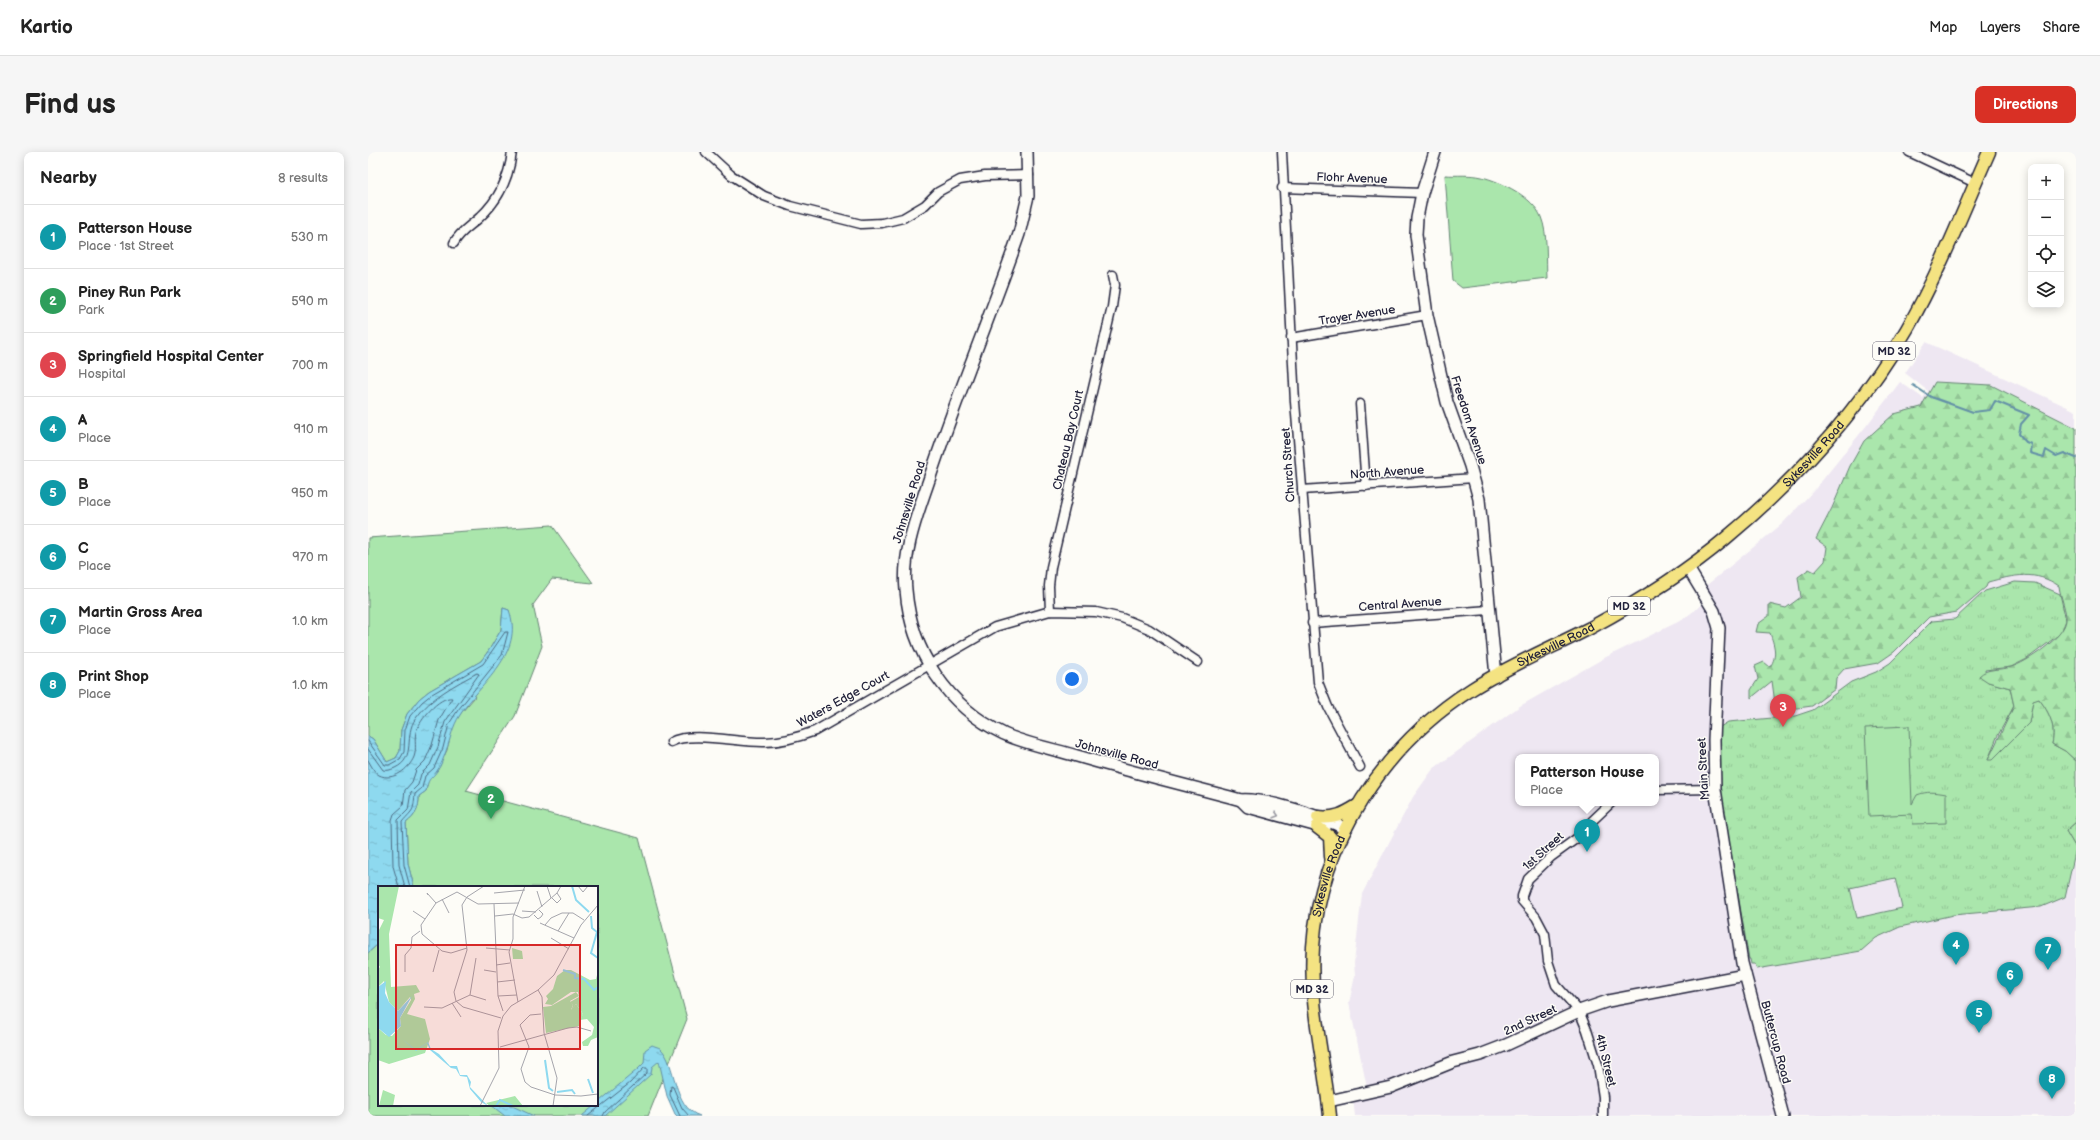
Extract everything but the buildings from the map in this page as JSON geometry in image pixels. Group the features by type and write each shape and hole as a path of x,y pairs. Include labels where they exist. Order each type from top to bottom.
{"main road":[{"name":"Sykesville Road","path":"1330,1116 1329,1101 1317,1034 1312,977 1316,922 1331,863 1358,805 1392,758 1430,719 1472,689 1616,613 1688,568 1725,540 1775,496 1823,446 1854,408 1889,358 1916,311 1989,152"},
{"path":"1331,863 1330,837 1318,822 1343,815 1358,805"}],"street":[{"path":"454,243 459,235 496,200 508,174 512,152"},
{"path":"706,152 731,175 764,196 790,206 861,224 882,223 903,218 925,205 938,192 960,180 989,175 1029,175"},
{"name":"Johnsville Road","path":"1027,152 1029,175 1026,209 1019,234 937,456 908,549 905,589 916,640 928,665 939,681 967,710 1005,734 1090,760 1241,800 1258,801 1318,822 1346,829"},
{"name":"Church Street","path":"1282,152 1282,188 1291,338 1312,623 1320,690 1360,766"},
{"name":"Freedom Avenue","path":"1435,152 1422,193 1417,218 1416,235 1427,315 1446,402 1474,478 1479,499 1496,676"},
{"path":"1909,152 1975,183"},
{"name":"Flohr Avenue","path":"1282,188 1422,193"},
{"name":"Chateau Bay Court","path":"1050,611 1049,586 1051,567 1112,306 1115,284 1113,275"},
{"name":"Trayer Avenue","path":"1291,338 1427,315"},
{"path":"1360,404 1366,486"},
{"name":"North Avenue","path":"1302,490 1474,478"},
{"name":"Main Street","path":"1688,568 1714,611 1719,628 1714,740 1715,789 1745,975"},
{"name":"Central Avenue","path":"1312,623 1489,610"},
{"name":"Waters Edge Court","path":"671,742 685,738 765,742 798,738 815,731 995,627 1050,611 1096,612 1122,618 1149,629 1198,662"},
{"path":"1659,790 1715,789"},
{"name":"1st Street","path":"1579,1011 1556,985 1548,961 1545,934 1536,916 1522,901 1522,896 1528,879 1551,857 1584,833 1592,821 1608,806"},
{"name":"2nd Street","path":"1329,1101 1391,1087 1453,1062 1506,1045 1579,1011 1608,1001 1745,975"},
{"name":"Buttercup Road","path":"1745,975 1783,1116"},
{"name":"4th Street","path":"1579,1011 1598,1065 1603,1097 1603,1116"}],"shaded area":[{"path":"1926,342 2076,411 2076,1116 1355,1116 1353,1099 1369,1097 1349,1003 1355,976 1354,963 1362,894 1413,797 1433,769 1520,706 1606,657 1682,620 1703,604 1697,593 1782,524 1816,488 1900,382 1923,398 1928,391 1905,373"}],"green space":[{"path":"1445,175 1473,176 1490,179 1516,191 1531,203 1541,217 1545,231 1547,278 1462,288 1453,281"},
{"path":"1935,382 1991,385 2076,428 2076,761 2065,751 2052,744 2053,726 2049,715 2039,699 2033,701 2029,723 1992,760 1988,760 2014,706 2010,688 1988,682 1979,676 1986,671 2018,665 2035,655 2059,634 2064,627 2066,620 2059,586 2050,581 2033,576 2025,575 2007,577 1988,582 1986,587 1957,612 1929,617 1894,652 1878,663 1844,669 1836,678 1835,689 1812,706 1776,711 1772,681 1751,698 1751,690 1758,679 1755,666 1764,662 1770,667 1775,654 1770,633 1756,632 1758,624 1769,616 1769,604 1786,608 1801,597 1798,577 1809,569 1815,572 1825,561 1827,547 1816,539 1832,508 1850,466 1864,441 1894,414 1921,407"},
{"path":"552,525 593,583 552,579 533,605 542,646 515,716 466,791 639,838 687,1019 648,1116 368,1116 368,953 378,944 378,1106 598,1106 598,886 414,886 408,864 406,823 416,811 419,796 426,791 428,779 437,771 447,750 452,726 474,698 509,610 503,608 501,630 481,661 429,691 419,699 407,714 401,730 400,751 396,758 387,762 373,739 368,736 368,538"},
{"path":"2015,582 2035,583 2060,594 2066,620 2061,633 2027,659 2011,667 1985,670 1988,682 2010,688 2014,706 1997,737 1988,760 2029,723 2033,700 2039,699 2049,715 2053,726 2052,744 2065,751 2076,761 2076,822 2066,831 2076,848 2065,897 2041,907 1953,915 1900,927 1876,938 1861,951 1757,969 1755,964 1751,964 1749,959 1720,788 1718,756 1720,727 1728,722 1795,716 1813,710 1851,682 1876,672 1890,663 1932,621 1955,619 1985,591","holes":["1895,878 1902,908 1857,918 1850,888"]},
{"path":"1909,726 1912,804 1917,795 1931,792 1946,794 1946,823 1913,824 1912,814 1869,816 1865,728"},
{"path":"2076,822 2076,848 2066,831"}],"water":[{"path":"503,608 509,610 512,626 511,640 506,654 489,679 457,719 441,764 429,781 426,791 419,796 418,808 415,814 406,823 408,864 414,886 378,886 378,944 368,953 368,736 373,739 387,762 396,758 400,751 401,730 407,714 419,699 429,691 481,661 501,630"},
{"path":"652,1045 660,1048 669,1064 684,1104 691,1111 700,1116 677,1116 675,1114 667,1096 659,1061 652,1067 651,1074 605,1116 582,1116 594,1106 598,1106 598,1103 644,1063 645,1050"},
{"path":"492,1106 512,1106 534,1116 505,1116"}],"waterway":[{"path":"1913,385 1931,397 1973,412 1990,410 1995,401 2029,415 2021,424 2019,434 2026,442 2031,444 2030,453 2044,457 2046,450 2056,456 2064,453 2076,458"}],"place":[{"name":"Springfield Hospital Center","path":"1783,727"},
{"name":"Piney Run Park","path":"491,819"},
{"name":"Patterson House","path":"1587,852"},
{"name":"A","path":"1956,965"},
{"name":"Martin Gross Area","path":"2048,970"},
{"name":"C","path":"2010,995"},
{"name":"B","path":"1979,1033"},
{"name":"Print Shop","path":"2052,1099"}]}
